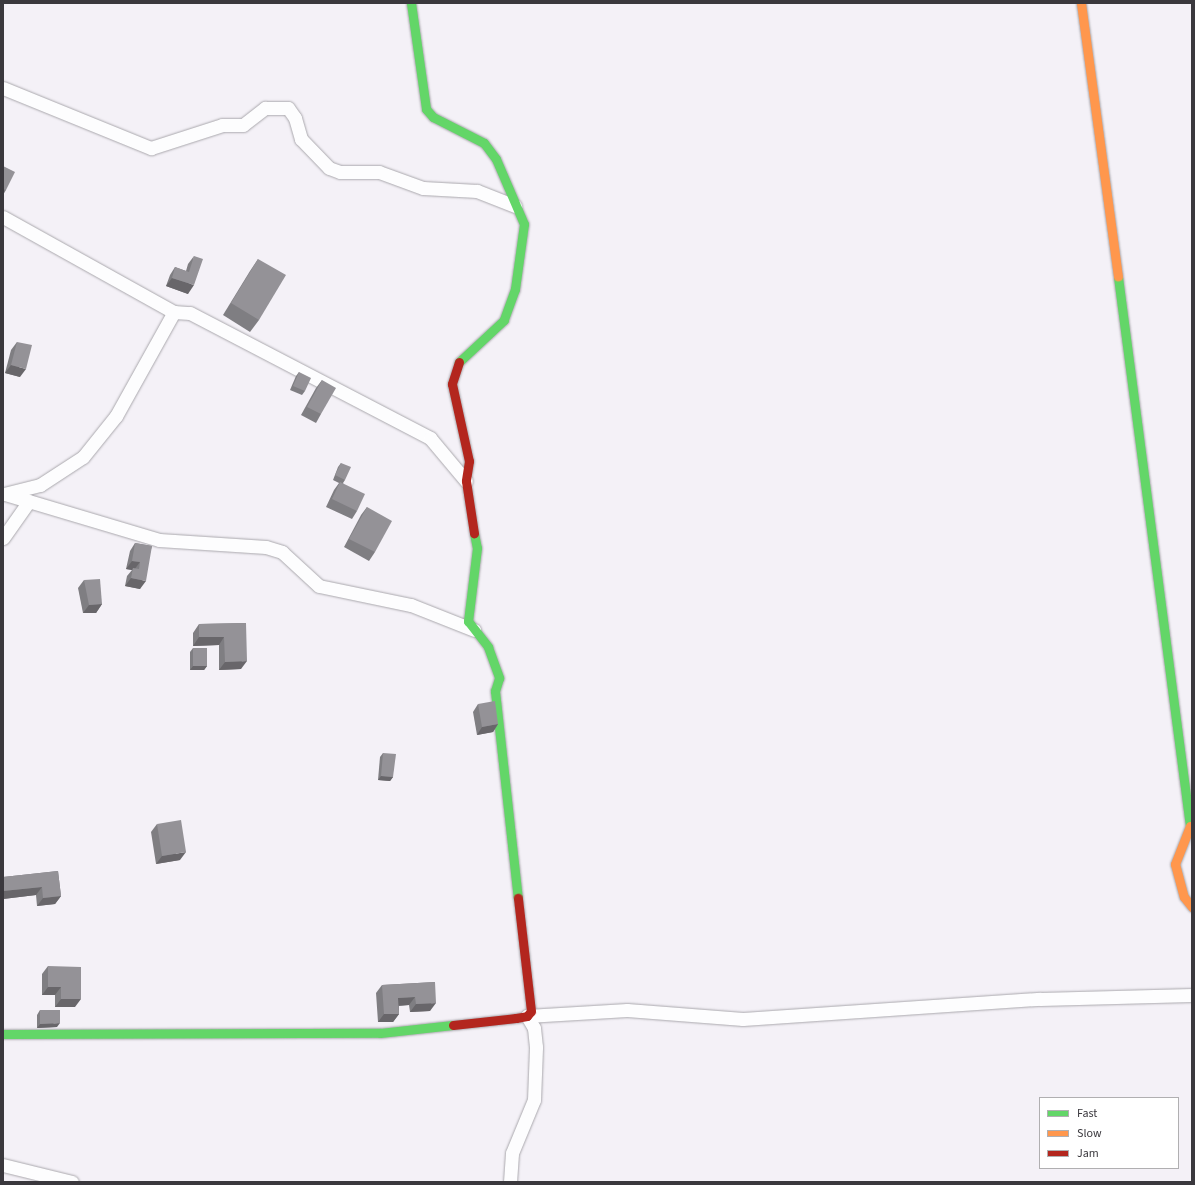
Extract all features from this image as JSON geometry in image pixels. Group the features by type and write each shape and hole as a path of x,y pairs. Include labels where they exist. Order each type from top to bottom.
{"street":[{"path":"411,3 426,109 433,117 484,143 496,160 524,224 515,289 504,320 459,362 453,373 468,460 466,481 477,548 467,606 468,621 488,646 499,678 495,691 531,1003 527,1016 534,1028 536,1046 534,1100 512,1154 510,1182"},
{"path":"1081,3 1188,794 1190,828 1175,864 1184,897 1192,907"},
{"path":"3,88 150,148 222,125 242,125 265,108 288,108 295,118 301,139 329,168 340,172 379,172 423,188 476,191 515,206"},
{"path":"3,217 174,312 190,313 430,438 466,481"},
{"path":"4,494 40,485 83,457 116,416 174,312"},
{"path":"4,494 159,540 266,547 282,552 319,586 411,605 474,630"},
{"path":"3,538 29,502"},
{"path":"3,1034 380,1033 527,1016 626,1010 743,1019 1040,1000 1192,995"},
{"path":"3,1165 72,1182"}],"building":[{"path":"3,166 15,172 6,190 3,189"},
{"path":"194,256 203,259 194,285 172,278 175,267 189,272"},
{"path":"258,259 286,275 259,320 231,303"},
{"path":"17,342 32,345 26,369 11,365"},
{"path":"299,372 311,378 305,391 293,386"},
{"path":"322,380 336,388 321,414 307,407"},
{"path":"341,463 351,467 345,480 335,475"},
{"path":"340,482 365,494 357,511 332,499"},
{"path":"367,507 392,521 375,552 349,539"},
{"path":"135,543 152,546 146,581 131,578 133,568 139,569 140,562 132,561"},
{"path":"100,579 102,604 89,605 84,580"},
{"path":"246,623 247,661 225,662 224,637 199,637 199,624"},
{"path":"193,648 207,648 207,666 193,666"},
{"path":"495,701 498,724 482,727 478,704"},
{"path":"383,753 396,754 393,777 381,776"},
{"path":"181,820 186,852 162,856 157,824"},
{"path":"58,871 61,896 43,898 42,887 3,891 3,877"},
{"path":"48,966 81,967 81,999 61,999 61,987 48,987"},
{"path":"435,982 436,1003 416,1004 415,997 398,998 399,1014 384,1014 382,985"},
{"path":"40,1010 60,1010 60,1023 40,1024"}],"traffic: fast":[{"path":"411,3 426,109 433,117 484,143 496,159 524,224 515,289 504,320 459,362"},
{"path":"1118,277 1190,826"},
{"path":"474,533 477,548 468,621 488,647 499,678 495,691 518,898"},
{"path":"3,1034 380,1033 453,1025"}],"traffic: slow":[{"path":"1081,3 1118,277"},
{"path":"1190,826 1175,864 1184,897 1192,907"}],"traffic: jam":[{"path":"459,362 452,384 469,461 466,481 474,533"},
{"path":"453,1025 516,1018 527,1016 531,1011 518,898"}]}
